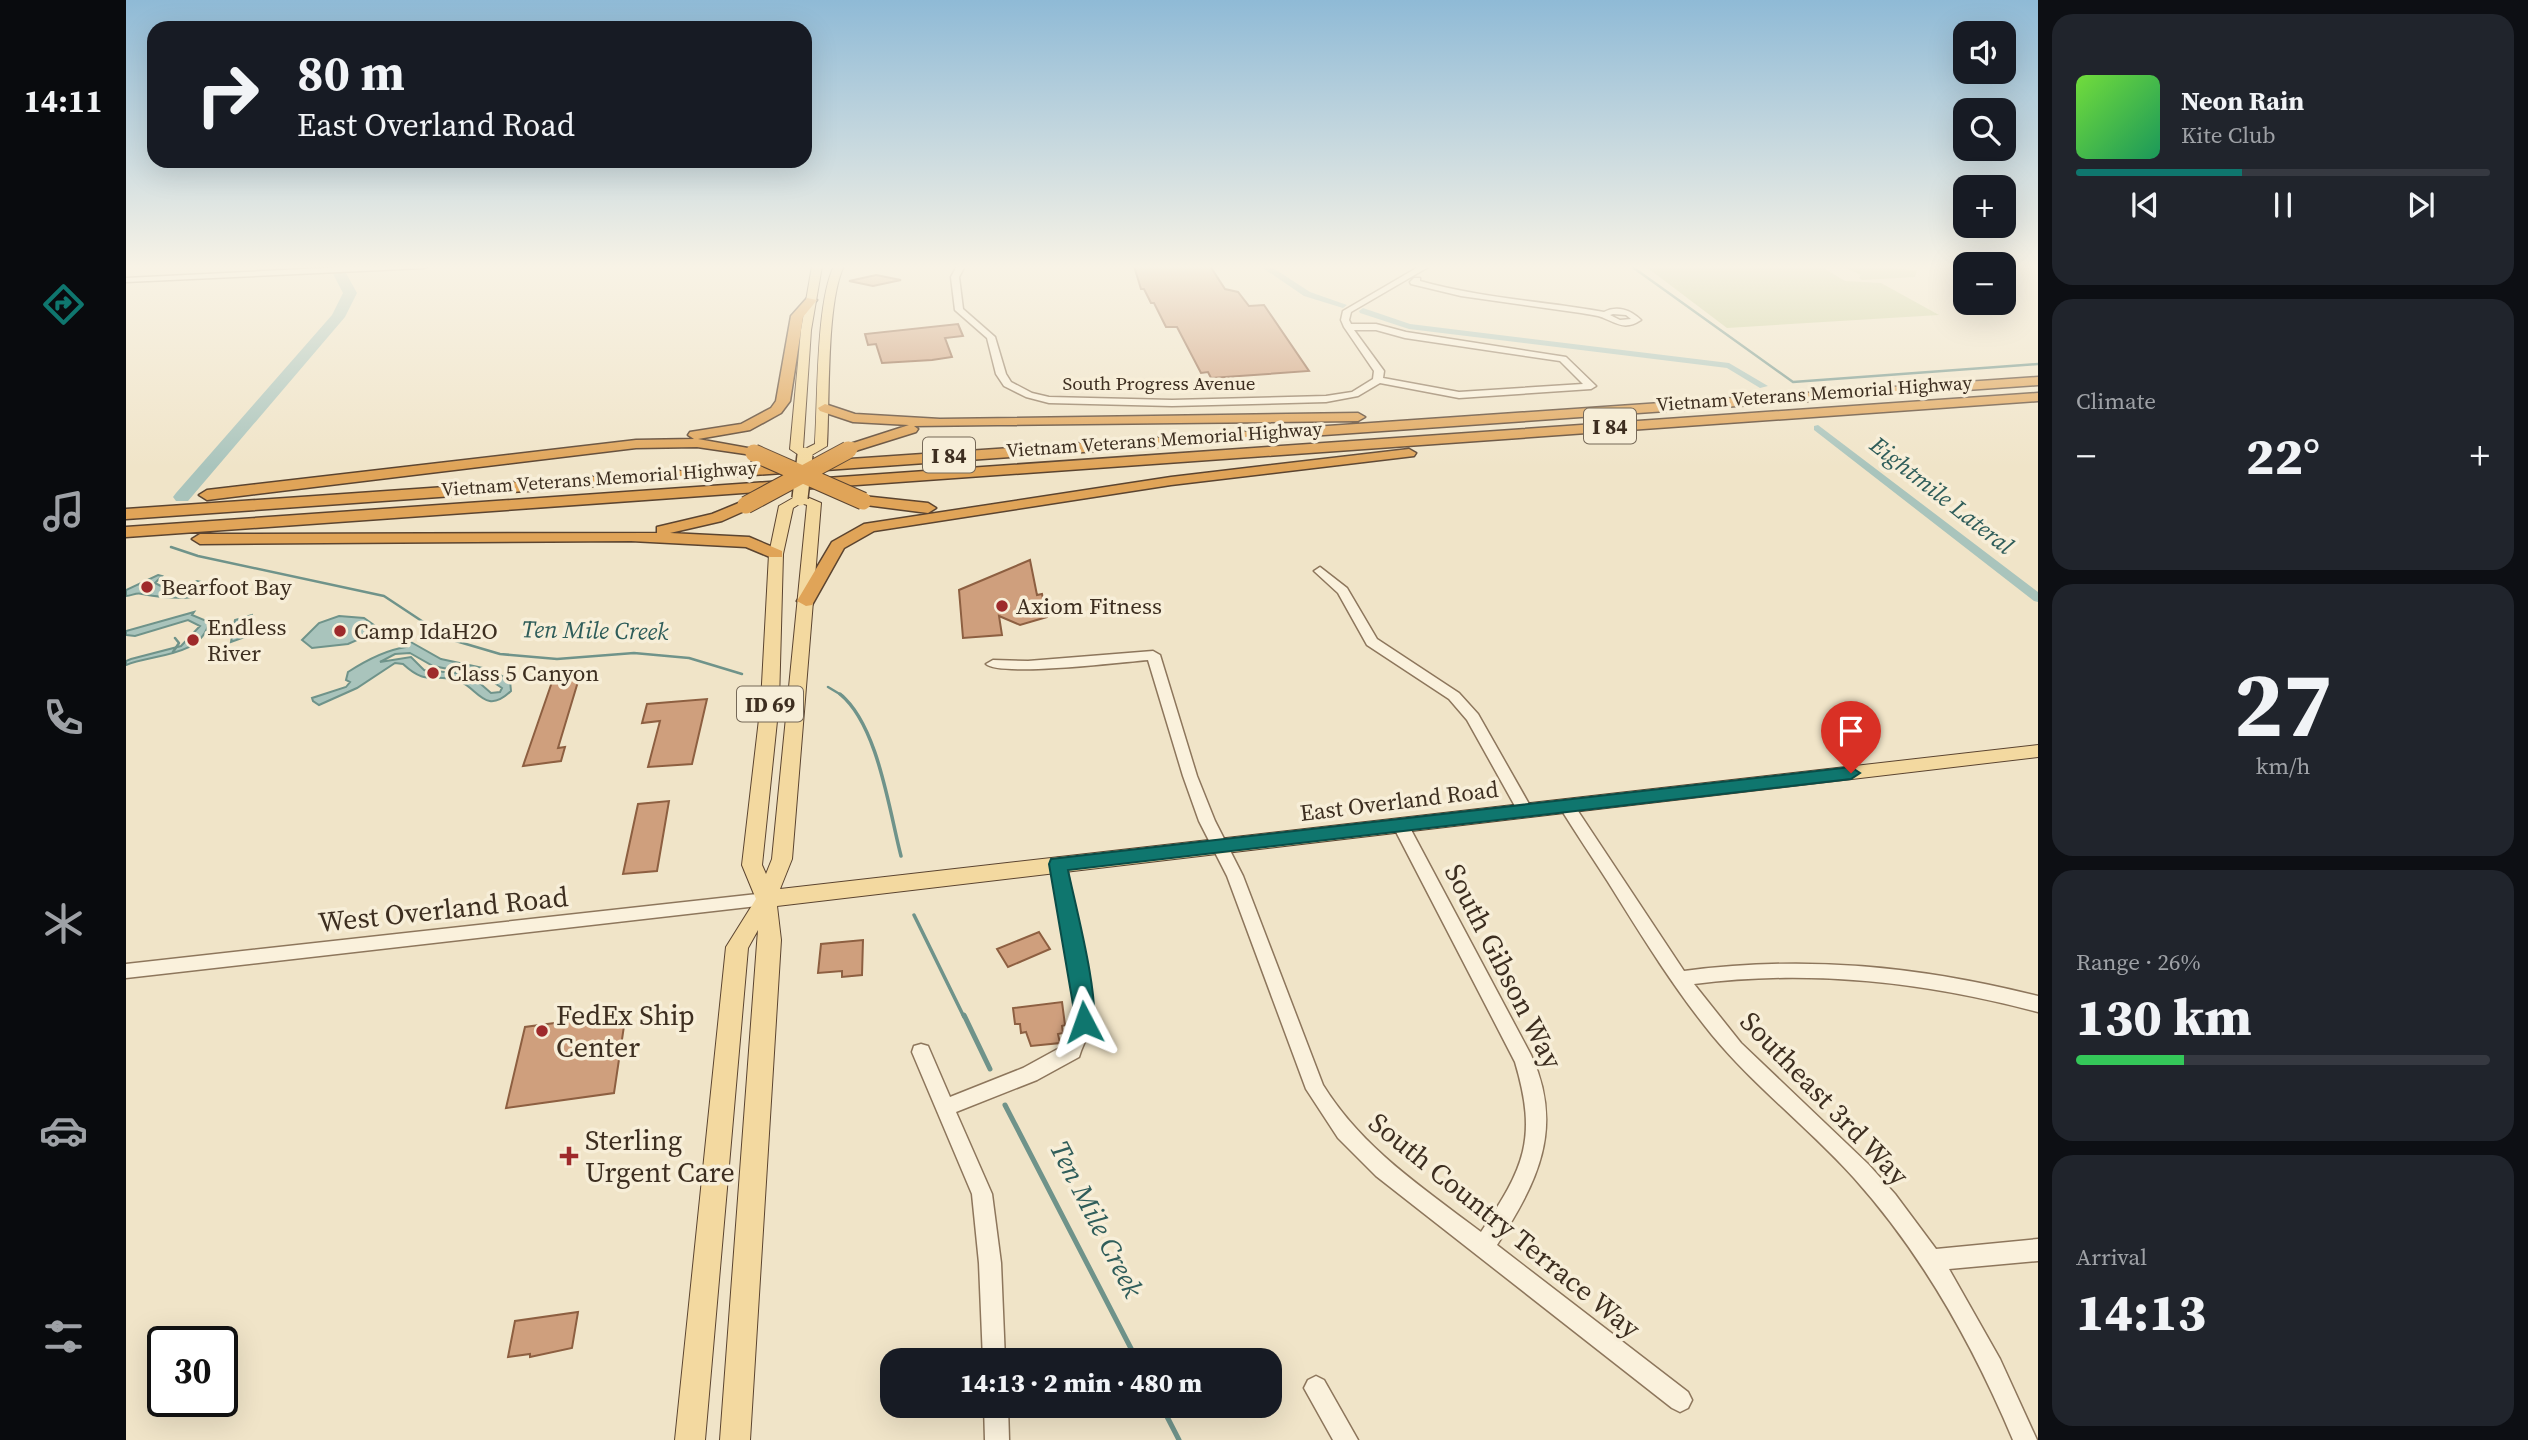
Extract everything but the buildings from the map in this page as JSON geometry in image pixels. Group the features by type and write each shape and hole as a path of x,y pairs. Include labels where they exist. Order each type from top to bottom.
{"highway":[{"path":"126,503 636,444 732,430 772,415 783,401 794,333"},
{"name":"Vietnam Veterans Memorial Highway","path":"126,514 917,457 2038,382"},
{"name":"Vietnam Veterans Memorial Highway","path":"126,532 2038,397"},
{"path":"825,408 853,418 940,424 1435,415 1772,400"},
{"path":"806,601 828,560 852,535 895,521 1270,469 1790,414"},
{"path":"631,536 717,518 852,448 881,437 940,424"},
{"path":"636,444 697,443 754,453 863,501 939,509 1006,506"},
{"path":"126,542 326,536 631,536 749,542 776,554"}],"main road":[{"name":"ID 69","path":"805,454 796,449 808,333"},
{"name":"ID 69","path":"805,454 821,446 828,333"},
{"name":"ID 69","path":"800,498 805,454"},
{"name":"ID 69","path":"691,1440 737,947 766,899 782,859 814,503 800,498 786,506 776,554 770,702 752,865 766,899 770,940 735,1440"},
{"name":"East Overland Road","path":"766,899 2038,751"}],"street":[{"name":"South Progress Avenue","path":"986,333 991,337 1001,374 1007,384 1029,396 1060,401 1141,404 1326,399 1355,394 1378,380"},
{"path":"1353,333 1377,365 1378,380 1437,394 1591,386 1563,359 1398,333"},
{"path":"1320,571 1343,591 1372,642 1454,696 1473,717 1525,811"},
{"name":"South Country Terrace Way","path":"993,664 1028,665 1153,654 1189,776 1235,876 1315,1089 1331,1116 1354,1146 1680,1400"},
{"name":"Southeast 3rd Way","path":"1567,806 1678,979 1749,1064 1861,1170 1933,1260 1980,1338 2025,1440"},
{"name":"South Gibson Way","path":"1401,826 1524,1061 1536,1092 1539,1123 1536,1150 1523,1185 1483,1248"},
{"path":"944,1108 1030,1074 1072,1051 1084,1022 1082,990 1058,864"},
{"name":"West Overland Road","path":"126,971 766,899"},
{"path":"1678,979 1772,968 1848,970 1930,979 2038,1004"},
{"path":"921,1052 982,1194 990,1263 994,1348"},
{"path":"1933,1260 2038,1250"},
{"path":"1316,1388 1346,1440"},
{"path":"996,1418 997,1440"}],"water":[{"name":"Bearfoot Bay","path":"158,575 162,576 155,583 174,593 197,581 221,586 204,595 193,597 172,598 138,593 126,596 126,590"},
{"name":"Endless River","path":"194,612 192,615 209,622 197,642 175,652 126,665 126,661 131,659 181,646 200,626 188,620 135,636 126,635 126,631"},
{"path":"252,615 255,625 269,623 270,628 231,642 235,620"},
{"name":"Camp IdaH2O","path":"339,616 364,618 374,625 364,637 348,644 312,648 302,640 319,623"},
{"name":"Class 5 Canyon","path":"409,641 441,659 492,670 510,681 511,691 502,698 488,701 459,681 425,677 403,664 395,663 357,688 319,705 313,701 312,698 346,687 350,682 346,680 348,672 383,653 406,647 404,645","holes":["410,653 433,666 484,676 502,688 500,692 491,693 465,674 424,670 411,657 380,662 395,654"]}],"waterway":[{"name":"Ten Mile Creek","path":"182,497 324,333"},
{"name":"Eightmile Lateral","path":"1467,333 1729,366 1763,386"},
{"path":"1725,333 1793,382 2038,364"},
{"name":"Eightmile Lateral","path":"1818,428 2038,598"},
{"name":"Ten Mile Creek","path":"171,547 198,556 384,596 449,639 500,654 557,659 634,653 689,658 742,674"},
{"path":"173,652 179,643 175,638"},
{"name":"Ten Mile Creek","path":"828,687 840,694"},
{"path":"840,694 853,708 873,747 901,856"},
{"name":"Ten Mile Creek","path":"914,915 964,1017"},
{"name":"Ten Mile Creek","path":"964,1015 990,1069"},
{"name":"Ten Mile Creek","path":"1005,1105 1131,1348"},
{"name":"Ten Mile Creek","path":"1168,1418 1179,1440"}],"place":[{"name":"Bearfoot Bay","path":"147,587"},
{"name":"Axiom Fitness","path":"1002,606"},
{"name":"Camp IdaH2O","path":"340,631"},
{"name":"Endless River","path":"193,640"},
{"name":"Class 5 Canyon","path":"433,673"},
{"name":"FedEx Ship Center","path":"542,1031"},
{"name":"Sterling Urgent Care","path":"569,1156"}],"route":[{"path":"1084,1022 1082,990 1058,864 1851,773"}]}
